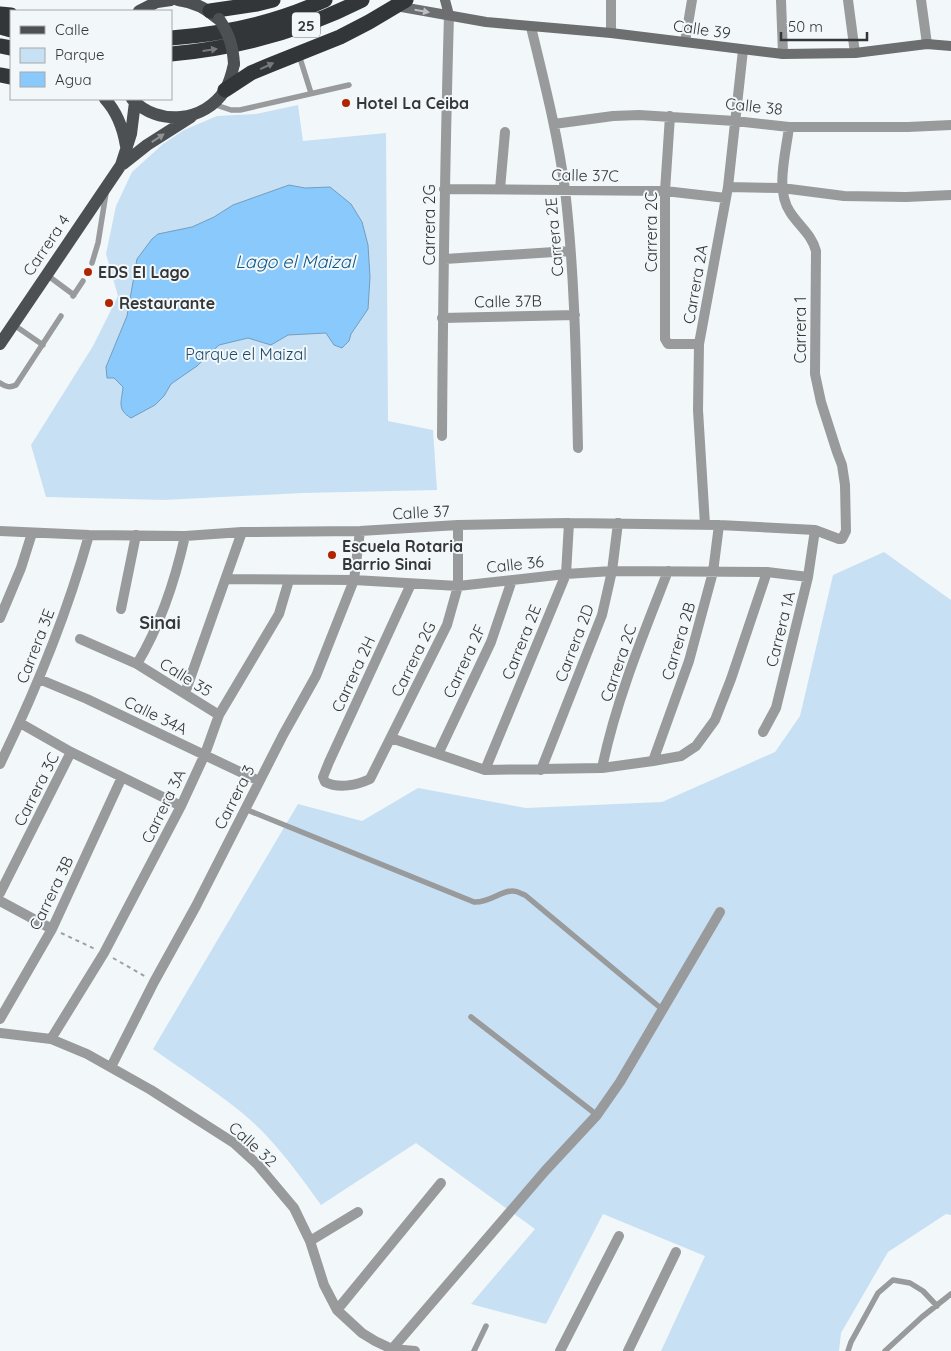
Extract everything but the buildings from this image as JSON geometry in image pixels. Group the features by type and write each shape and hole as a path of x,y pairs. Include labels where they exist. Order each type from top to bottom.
{"highway":[{"path":"210,10 273,0"},
{"name":"25","path":"172,38 242,28 325,0"},
{"name":"25","path":"172,54 248,43 314,22 362,0"},
{"path":"225,90 252,73 340,37 401,3"}],"main road":[{"path":"143,7 171,0"},
{"path":"178,0 191,2 210,10 228,33 233,48 234,64 231,78 225,90"},
{"name":"Carrera 4","path":"121,165 147,145 213,104 225,90"},
{"path":"106,100 115,111 121,123 126,150"},
{"path":"133,100 146,110 171,118 197,114"},
{"name":"Carrera 4","path":"0,344 121,165 132,126 133,100"}],"street":[{"path":"444,0 449,15"},
{"path":"611,0 611,33"},
{"path":"685,42 692,0"},
{"path":"781,0 784,54"},
{"path":"848,0 855,53"},
{"path":"921,0 927,44"},
{"name":"Calle 39","path":"401,3 486,22 611,33 784,54 855,53 927,44 951,46"},
{"name":"Carrera 2G","path":"442,436 442,318 445,259 444,189 449,15"},
{"name":"Carrera 2E","path":"531,27 554,124 565,190 575,315 578,448"},
{"name":"Carrera 2A","path":"704,525 698,410 699,344 728,187 743,50"},
{"name":"Calle 38","path":"554,124 612,116 638,115 735,121 789,127 951,125"},
{"name":"Carrera 2C","path":"670,116 665,191 665,340 668,344 699,344"},
{"name":"Carrera 1","path":"789,127 782,188 786,206 810,236 816,251 815,374 821,402 842,465 845,485 846,531 842,539"},
{"path":"500,189 505,132"},
{"path":"728,187 782,188 844,196 906,197 951,195"},
{"name":"Calle 37C","path":"444,189 665,191 726,198"},
{"path":"445,259 570,251"},
{"name":"Calle 37B","path":"442,318 575,315"},
{"name":"Carrera 2E","path":"485,770 566,574 569,523"},
{"name":"Calle 37","path":"0,531 89,535 185,536 242,532 360,531 458,525 618,523 719,525 815,530 842,539"},
{"name":"Carrera 2D","path":"541,770 602,615 612,571 618,523"},
{"name":"Carrera 2G","path":"350,786 370,779 447,625 458,586 458,525"},
{"name":"Carrera 2B","path":"653,761 689,661 713,572 719,525"},
{"name":"Carrera 1A","path":"763,732 776,708 808,576 815,530"},
{"name":"Carrera 3","path":"111,1067 259,781 316,676 354,580 360,531"},
{"path":"184,693 242,532"},
{"path":"0,616 21,568 32,533"},
{"name":"Carrera 3E","path":"0,764 39,679 59,627 89,535"},
{"path":"122,609 136,535"},
{"path":"137,664 163,612 178,568 185,536"},
{"name":"Carrera 2C","path":"602,768 618,706 668,570"},
{"name":"Calle 36","path":"226,579 354,580 458,586 612,571 767,572 808,576"},
{"path":"391,738 485,770 602,768 680,756 696,746 715,720 731,679 767,572"},
{"name":"Carrera 3A","path":"51,1039 104,953 182,806 205,754 219,715 279,614 289,580"},
{"name":"Carrera 2F","path":"438,754 491,642 512,580"},
{"name":"Carrera 2H","path":"350,786 329,784 323,778 411,584"},
{"name":"Calle 35","path":"80,639 137,664 219,715"},
{"name":"Calle 34A","path":"39,679 87,699 259,781"},
{"path":"20,723 71,752 182,806"},
{"name":"Carrera 3C","path":"0,893 71,752"},
{"name":"Carrera 3B","path":"0,1019 52,929 122,777"},
{"path":"0,901 52,929"},
{"path":"391,1350 545,1171 597,1115 620,1082 720,912"},
{"name":"Calle 32","path":"0,1033 51,1039 87,1054 167,1100 234,1143 257,1164 294,1208 310,1241 324,1285 337,1310 362,1333 391,1350 415,1351"},
{"path":"337,1310 441,1182"},
{"path":"310,1241 358,1212"},
{"path":"560,1351 618,1236"},
{"path":"628,1351 676,1252"}],"lane":[{"path":"298,53 311,94"},
{"path":"213,104 231,110 240,110 349,85"},
{"path":"92,263 98,242 107,186"},
{"path":"47,275 73,296 83,281"},
{"path":"0,383 5,387 12,388 16,385 61,316"},
{"path":"13,324 43,345"},
{"path":"245,809 474,902 484,903 502,893 513,891 525,895 663,1010"},
{"path":"471,1017 597,1115"},
{"path":"848,1351 878,1293 893,1280 910,1283 923,1292 937,1306"},
{"path":"885,1351 904,1332 951,1294"},
{"path":"474,1351 486,1326"}],"green space":[{"name":"Parque el Maizal","path":"298,105 303,141 386,133 388,421 433,430 437,490 302,493 164,500 46,497 31,445 93,346 118,296 106,254 116,206 132,172 163,144 184,130 217,116 256,114"},
{"path":"884,552 951,600 951,1215 946,1214 888,1252 841,1333 839,1351 661,1351 705,1256 603,1214 546,1324 471,1304 535,1229 416,1143 321,1205 284,1156 253,1122 220,1095 153,1049 298,804 362,821 418,788 526,808 662,802 775,752 800,716 833,575"}],"water":[{"name":"Lago el Maizal","path":"289,185 305,188 330,187 351,204 362,222 368,245 370,277 368,309 351,334 349,341 342,348 334,345 326,333 288,335 271,345 248,338 219,345 197,366 171,384 164,396 155,405 131,418 126,415 121,404 123,387 114,378 107,378 106,367 127,316 137,259 158,234 192,227 214,217 233,205"}],"place":[{"name":"Hotel La Ceiba","path":"346,103"},
{"name":"EDS El Lago","path":"88,272"},
{"name":"Restaurante","path":"109,303"},
{"name":"Escuela Rotaria Barrio Sinai","path":"332,555"}],"district":[{"name":"Sinai","path":"160,622"}]}
